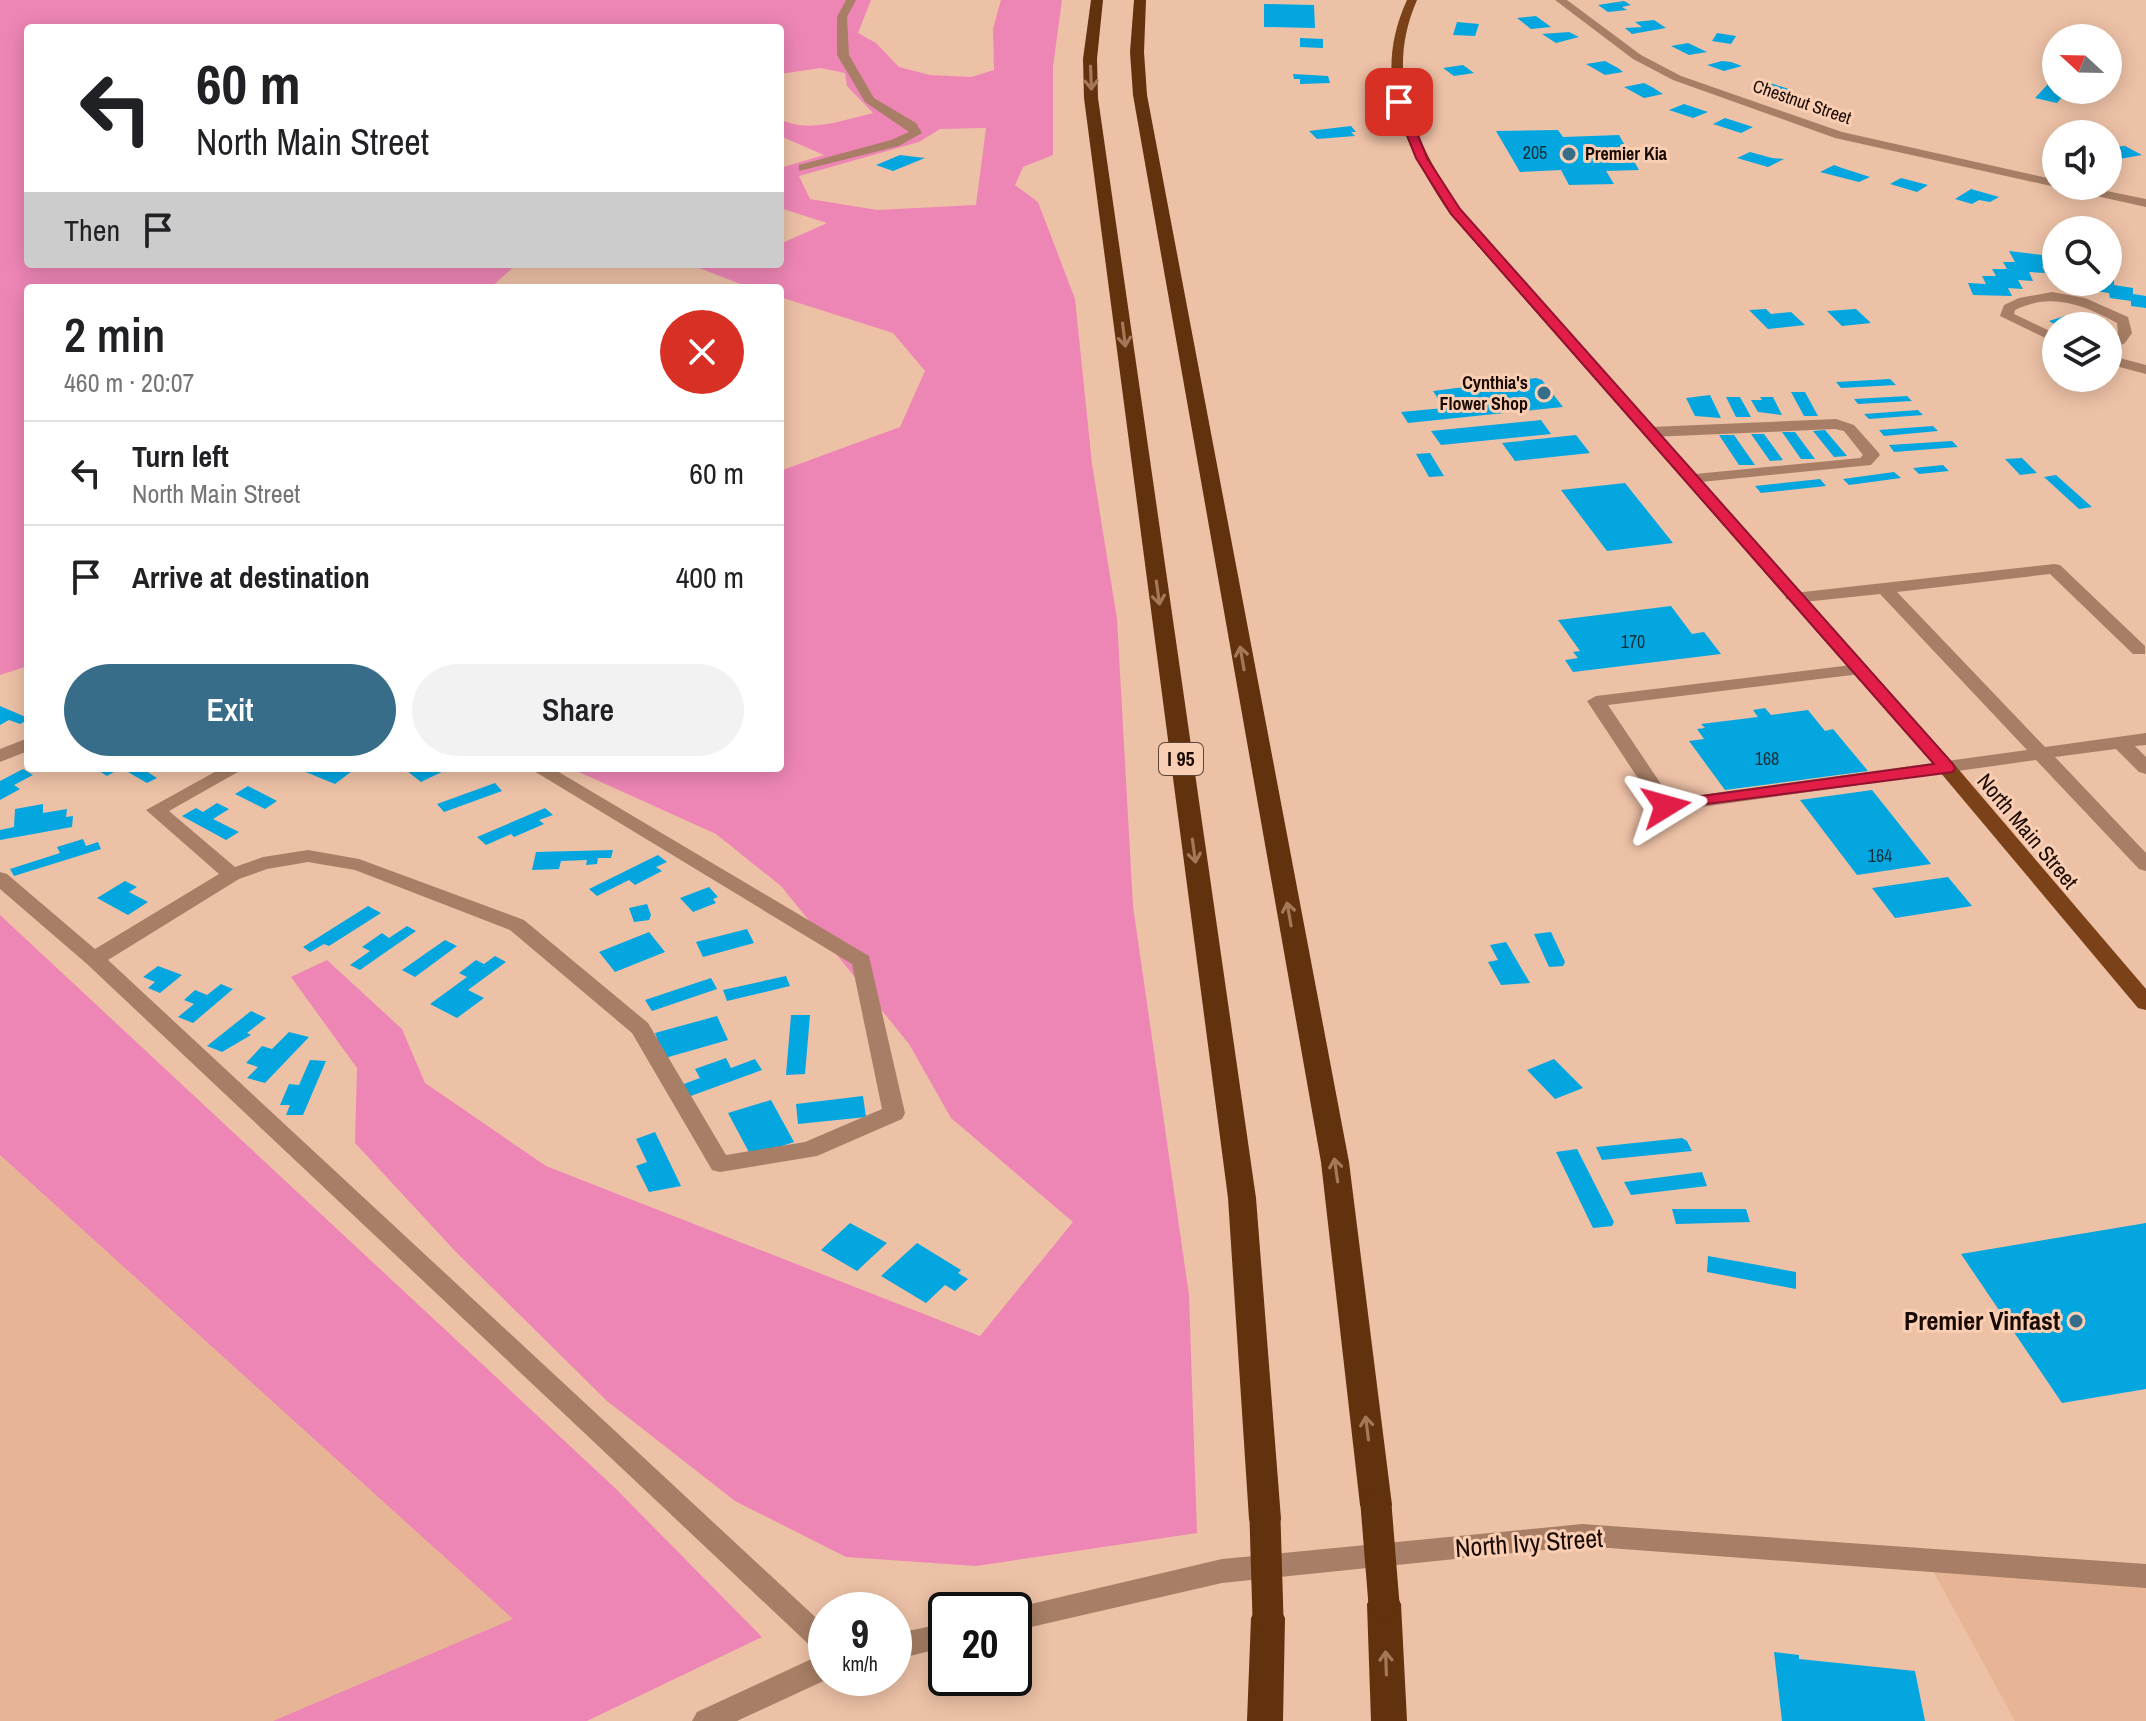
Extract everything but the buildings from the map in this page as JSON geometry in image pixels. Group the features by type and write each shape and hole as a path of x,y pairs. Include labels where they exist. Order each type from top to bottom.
{"highway":[{"name":"I 95","path":"1097,0 1090,59 1091,98 1242,1198 1265,1519 1268,1618 1263,1721"},
{"path":"1140,0 1137,52 1140,95 1335,1162 1376,1505 1389,1721"}],"main road":[{"name":"North Main Street","path":"1412,0 1396,48 1399,102 1435,183 1502,266 1947,768 2146,1003"}],"street":[{"path":"803,168 895,143 916,133 912,126 869,100 843,55 842,17 851,0"},
{"name":"Chestnut Street","path":"1560,0 1637,57 1677,78 1839,135 2042,181"},
{"path":"2122,198 2146,203"},
{"path":"2042,332 2007,316 2009,308 2045,294 2079,300 2105,312"},
{"path":"2122,320 2126,326 2122,339"},
{"path":"2122,363 2146,370"},
{"path":"1651,432 1836,424 1849,428 1872,455 1865,462 1691,478"},
{"path":"1794,598 2054,569 2139,650"},
{"path":"1886,590 2146,865"},
{"path":"1860,669 1596,701 1666,806 2146,739"},
{"path":"2121,743 2146,768"},
{"path":"0,756 24,746"},
{"path":"228,772 156,810 232,875"},
{"path":"94,959 232,875 263,863 308,856 341,861 517,925 640,1028 720,1164 809,1150 894,1113 862,961 545,772"},
{"path":"0,878 94,959 808,1628"},
{"name":"North Ivy Street","path":"1032,1615 1222,1571 1582,1535 2146,1576"},
{"path":"707,1721 808,1674"}],"shaded area":[{"path":"0,0 871,0 858,33 876,43 899,67 930,75 971,77 994,70 993,29 1001,0 1062,0 1053,67 1053,155 1023,167 1015,185 1038,202 1075,299 1092,464 1117,619 1133,906 1189,1295 1197,1533 976,1566 846,1557 735,1501 607,1401 456,1252 355,1143 357,1068 291,977 327,960 402,1029 425,1083 546,1166 980,1336 1073,1222 951,1118 909,1044 781,886 716,834 579,772 784,772 784,470 900,427 925,371 893,333 784,298 784,284 741,284 699,268 784,268 784,242 827,223 784,209 784,167 824,155 784,138 784,120 814,126 873,113 847,86 845,73 821,68 784,73 784,24 24,24 24,268 512,268 494,284 24,284 24,667 0,675","holes":["986,128 976,205 877,210 810,199 799,176 919,142 940,129"]},
{"path":"0,915 614,1487 762,1637 587,1721 273,1721 513,1619 0,1155"},
{"path":"0,1155 514,1620 273,1721 0,1721"},
{"path":"1927,1560 2146,1576 2146,1721 2015,1721"}],"place":[{"name":"Premier Kia","path":"1569,154"},
{"name":"Cynthia's Flower Shop","path":"1544,393"},
{"name":"Premier Vinfast","path":"2076,1321"}],"route":[{"path":"1399,102 1421,158 1455,211 1947,768 1666,806"}]}
